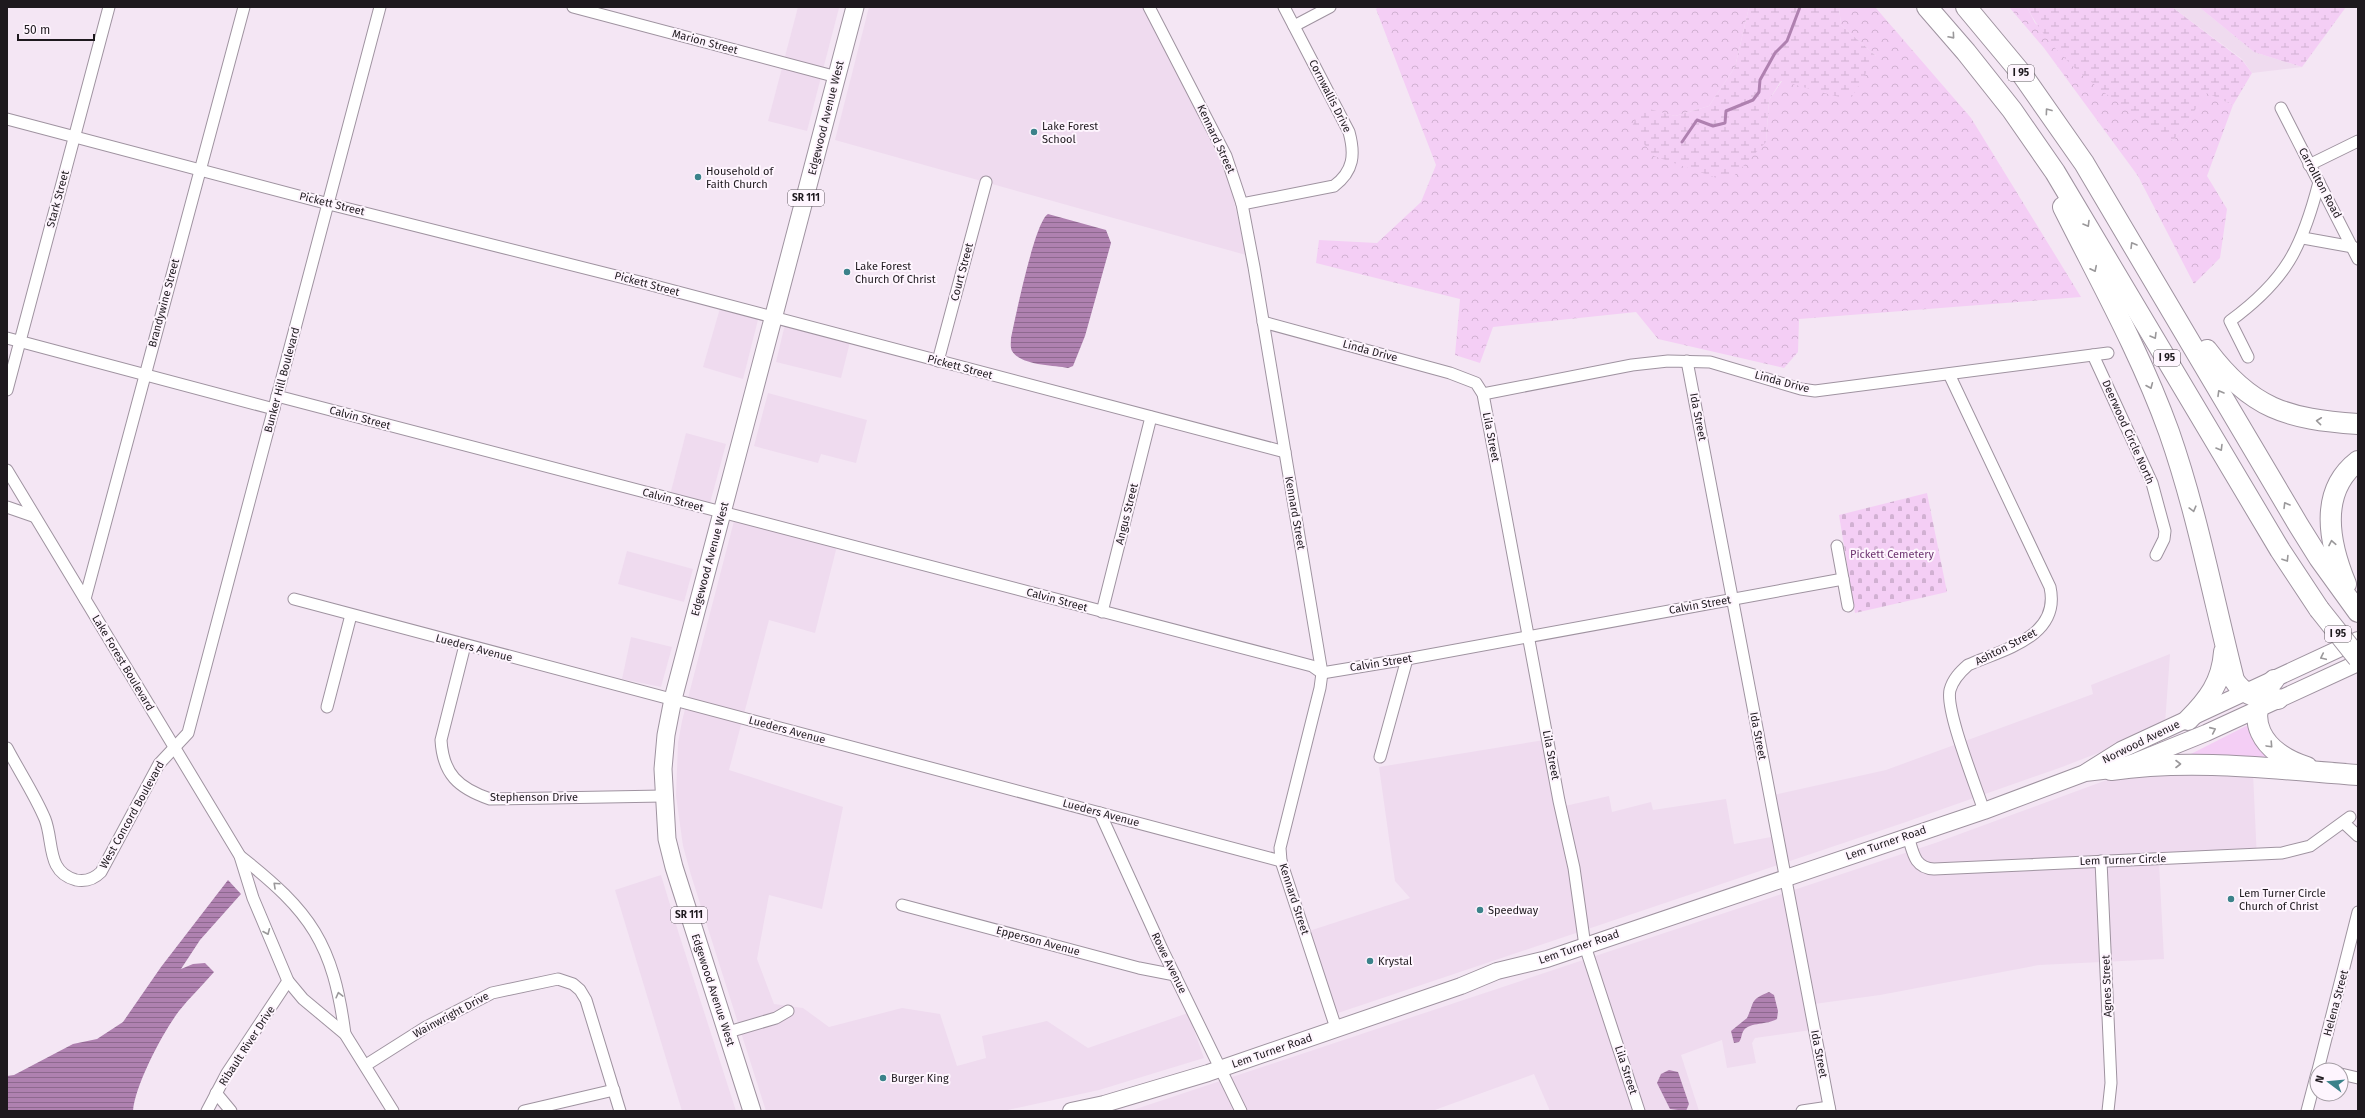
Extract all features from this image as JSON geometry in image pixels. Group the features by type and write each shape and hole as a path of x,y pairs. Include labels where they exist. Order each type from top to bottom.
{"highway":[{"name":"I 95","path":"1927,7 1966,52 2012,110 2075,204 2280,550 2319,609 2358,658"},
{"name":"I 95","path":"1966,7 2021,73 2064,133 2148,269 2319,558 2348,595"},
{"path":"2012,110 2058,197 2135,351 2168,429 2193,511 2234,680 2239,688 2260,700"},
{"path":"2148,269 2218,364 2249,395 2276,410 2291,416 2319,421 2358,424"},
{"path":"2358,461 2343,477 2335,491 2330,519 2334,551 2348,595 2358,612"},
{"path":"2188,720 2202,705 2217,684 2223,665 2225,644"},
{"path":"2274,680 2260,700 2257,719 2260,730 2272,747 2290,761 2325,773"},
{"path":"2111,770 2151,765 2191,764 2358,775"}],"main road":[{"name":"Edgewood Avenue West","path":"752,1111 725,1033 674,867 667,839 663,796 666,735 673,699 855,7"},
{"path":"2274,680 2358,640"},
{"name":"Norwood Avenue","path":"2085,773 2106,758 2188,720 2260,700 2358,662"},
{"name":"Norwood Avenue","path":"2085,773 2111,770 2172,748 2260,700"},
{"name":"Lem Turner Road","path":"1070,1111 1104,1104 1219,1069 1462,986 1498,971 1536,962 1585,946 1984,811 2085,773"}],"street":[{"name":"Stark Street","path":"7,390 109,7"},
{"name":"Brandywine Street","path":"85,599 244,7"},
{"name":"Bunker Hill Boulevard","path":"173,746 188,733 380,7"},
{"name":"Marion Street","path":"573,7 837,77"},
{"name":"Kennard Street","path":"1149,7 1226,156 1242,204 1322,673 1320,688 1281,837 1282,861 1336,1028"},
{"name":"Cornwallis Drive","path":"1242,204 1334,186 1344,179 1352,161 1354,149 1349,132 1284,7"},
{"path":"1294,26 1330,7"},
{"name":"Carrollton Road","path":"2281,108 2358,259"},
{"name":"Pickett Street","path":"7,119 329,204 773,317 1285,452"},
{"path":"2309,165 2358,141"},
{"name":"Court Street","path":"938,361 986,182"},
{"path":"2248,357 2230,322 2273,286 2284,271 2302,238 2319,182"},
{"path":"2302,238 2353,247"},
{"name":"Linda Drive","path":"1263,322 1450,373 1476,383 1483,394 1632,365 1688,361 1710,362 1801,389 1815,391 2108,353"},
{"path":"7,338 274,409"},
{"name":"Deerwood Circle North","path":"2093,355 2152,483 2165,531 2164,539 2156,555"},
{"name":"Ida Street","path":"1688,361 1829,1109"},
{"name":"Ashton Street","path":"1949,374 2050,587 2052,596 2049,616 2039,631 1968,666 1960,672 1950,690 1950,711 1984,811"},
{"name":"Lila Street","path":"1483,394 1528,636 1574,868 1585,946 1639,1111"},
{"name":"Calvin Street","path":"277,396 1312,666 1322,673 1407,659 1843,579"},
{"name":"Angus Street","path":"1102,612 1151,417"},
{"name":"Lake Forest Boulevard","path":"7,470 33,516 85,599 240,856 253,898 288,981 303,999 344,1034 366,1065 393,1111"},
{"path":"7,508 33,516"},
{"path":"1837,546 1848,606"},
{"name":"Lueders Avenue","path":"294,599 465,646 673,699 1282,861"},
{"path":"327,707 351,615"},
{"name":"Stephenson Drive","path":"465,646 441,740 442,756 448,771 460,784 473,793 490,798 663,796"},
{"path":"1380,757 1407,659"},
{"name":"West Concord Boulevard","path":"7,748 45,819 51,839 54,864 61,873 80,881 94,878 101,872 159,764 173,746"},
{"name":"Rowe Avenue","path":"1100,813 1219,1069 1241,1111"},
{"name":"Lem Turner Circle","path":"1908,836 1915,860 1926,869 2282,853 2310,846 2347,820 2358,836"},
{"name":"Lake Forest Boulevard","path":"240,856 276,884 317,933 330,961 340,1002 344,1034"},
{"name":"Agnes Street","path":"2101,861 2111,1083 2108,1111"},
{"name":"Epperson Avenue","path":"902,905 1139,968 1175,975"},
{"name":"Helena Street","path":"2321,1062 2358,912"},
{"name":"Wainwright Drive","path":"366,1065 426,1027 492,993 558,979 573,984 580,990 586,1000 620,1111"},
{"name":"Ribault River Drive","path":"207,1111 216,1093 288,981"},
{"path":"725,1033 776,1018 788,1011"},
{"path":"524,1111 614,1090"},
{"path":"216,1093 231,1111"},
{"path":"1802,1111 1829,1109"}],"shaded area":[{"path":"798,7 839,8 807,131 768,121"},
{"name":"Lake Forest School","path":"869,7 1145,7 1214,140 1229,178 1246,255 835,140"},
{"path":"2172,7 2199,7 2254,52 2302,67 2252,73 2242,59"},
{"path":"1048,214 1106,230 1111,243 1085,336 1073,366 1068,368 1022,360 1016,356 1011,348 1013,328 1032,251 1037,234"},
{"path":"723,298 761,308 743,379 703,367"},
{"path":"787,316 852,334 841,378 776,362"},
{"path":"768,393 867,420 856,463 821,454 818,463 754,446"},
{"path":"686,433 726,444 710,503 670,495"},
{"path":"734,521 837,546 815,633 769,620 729,770 843,807 822,909 769,895 757,959 774,1004 803,1008 829,1027 902,1008 940,1014 957,1066 986,1058 982,1036 1047,1021 1088,1048 1188,1013 1204,1058 1099,1090 1003,1111 766,1111 691,875 683,846 676,796 678,743 682,721"},
{"path":"627,551 693,569 684,602 618,584"},
{"path":"631,637 672,647 661,687 622,679"},
{"path":"2170,654 2165,724 2116,746 2062,767 1903,823 1326,1017 1300,934 1410,898 1395,881 1379,767 1544,740 1556,808 1609,796 1612,812 1651,802 1653,810 1726,799 1734,844 1781,835 1774,795 1886,770 2093,694 2091,685"},
{"path":"2137,772 2253,773 2257,860 2159,863 2164,959 2039,965 1880,995 1814,1004 1818,1029 1755,1038 1752,1043 1756,1063 1727,1068 1722,1040 1681,1055 1699,1111 1550,1111 1534,1074 1432,1111 1130,1111 1938,842 2115,777"},
{"path":"661,875 736,1111 682,1111 615,890"},
{"path":"228,880 241,894 200,940 181,969 193,964 205,963 214,972 179,1011 165,1032 144,1073 133,1111 7,1111 7,1076 14,1075 73,1044 97,1039 123,1022 161,967"},
{"path":"1769,992 1774,995 1778,1011 1777,1019 1747,1027 1744,1030 1739,1042 1734,1043 1731,1031 1747,1018 1755,1000"},
{"path":"1669,1070 1678,1072 1689,1104 1686,1111 1670,1109 1657,1083 1661,1074"}],"green space":[{"path":"1378,7 1749,7 1735,67 1709,106 1675,116 1642,108 1766,142 1769,100 1782,81 1876,56 1841,25 1839,7 1875,7 1971,118 2081,297 1799,319 1798,352 1784,368 1658,339 1636,312 1493,327 1480,363 1455,355 1460,299 1316,263 1319,240 1377,243 1421,202 1436,165 1376,9"},
{"path":"1749,7 1839,7 1841,25 1876,56 1850,100 1781,81 1769,100 1766,142 1728,182 1654,156 1631,128 1642,107 1675,116 1709,106 1735,67"},
{"path":"2009,7 2027,7 2035,23 2173,141 2207,92 2233,105 2207,176 2227,209 2220,258 2194,284 2138,176 2044,48"},
{"path":"2027,7 2172,7 2242,60 2252,73 2233,105 2207,93 2173,141 2111,98 2072,66 2055,48"},
{"path":"2199,7 2346,7 2302,67 2254,52"},
{"name":"Pickett Cemetery","path":"1927,493 1947,592 1855,613 1839,515"},
{"path":"2250,724 2278,760 2187,756 2246,726 2249,727"}],"waterway":[{"path":"1682,142 1697,120 1713,126 1725,123 1726,111 1753,100 1759,92 1760,80 1775,53 1787,41 1800,7"}],"place":[{"name":"Lake Forest School","path":"1034,132"},
{"name":"Household of Faith Church","path":"698,177"},
{"name":"Lake Forest Church Of Christ","path":"847,272"},
{"name":"Lem Turner Circle Church of Christ","path":"2231,899"},
{"name":"Speedway","path":"1480,910"},
{"name":"Krystal","path":"1370,961"},
{"name":"Burger King","path":"883,1078"}]}
